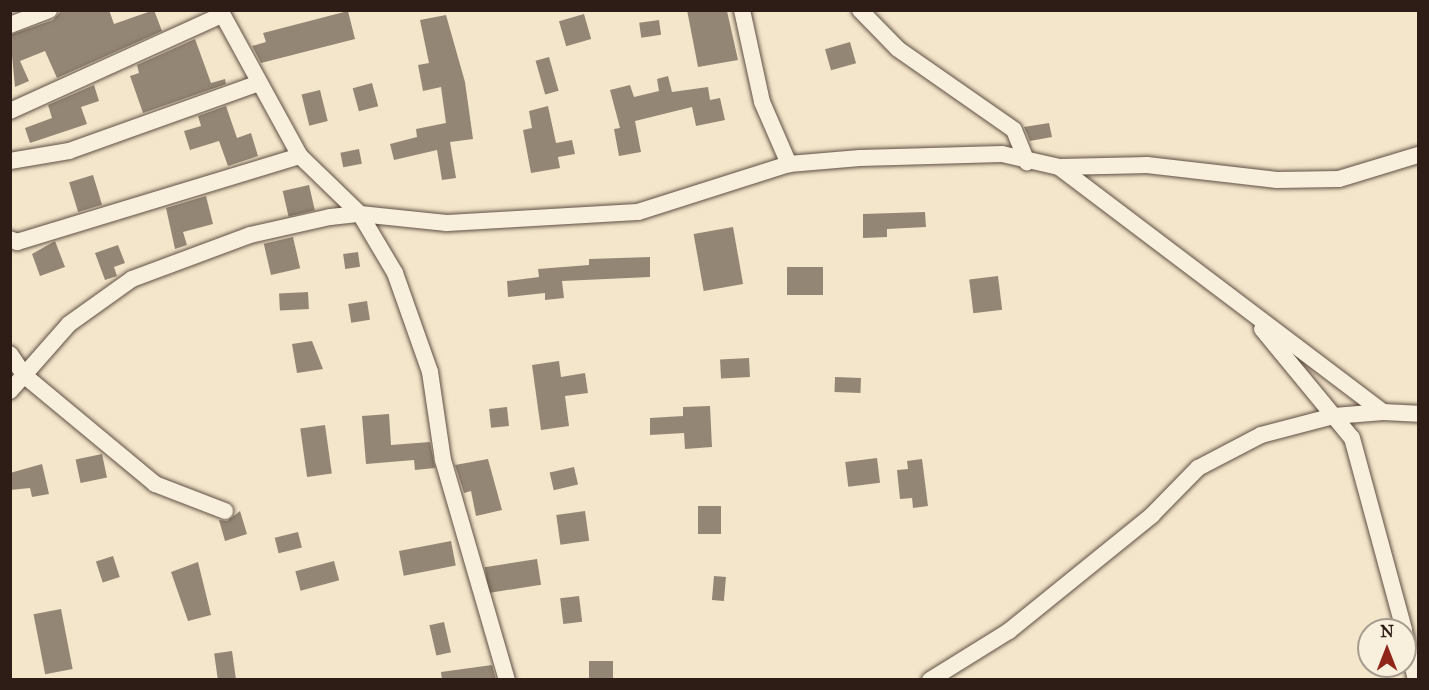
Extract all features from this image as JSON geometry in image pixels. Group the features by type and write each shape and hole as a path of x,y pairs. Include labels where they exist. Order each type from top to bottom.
{"street":[{"path":"10,25 49,10"},
{"path":"742,10 762,102 789,164"},
{"path":"860,10 913,61 1014,130 1028,163"},
{"path":"10,111 221,13 256,84 300,156 360,214 395,273 430,372 443,460 507,680"},
{"path":"10,161 69,151 256,84"},
{"path":"10,391 69,324 132,279 250,236 360,214 447,223 638,212 789,164 1002,154 1028,163 1059,167 1147,165 1277,180 1339,179 1419,155"},
{"path":"10,239 17,242 300,156"},
{"path":"1059,167 1383,412"},
{"path":"1245,307 1352,438 1401,618"},
{"path":"10,354 25,376 154,484 225,511"},
{"path":"930,680 1009,631 1152,515 1198,468 1261,435 1334,416 1383,412 1419,414"}],"building":[{"path":"62,10 109,10 114,24 154,10 162,31 57,78 45,51 20,61 29,81 15,87 10,35 53,20"},
{"path":"687,10 727,11 738,60 698,67"},
{"path":"348,11 355,39 261,63 252,46 266,42 263,33"},
{"path":"584,14 591,39 566,46 559,21"},
{"path":"446,15 465,82 473,139 450,142 456,178 442,180 437,150 394,160 390,144 417,137 416,129 446,123 441,87 423,91 418,65 429,63 420,20"},
{"path":"659,20 661,35 641,38 639,23"},
{"path":"195,39 211,83 225,79 226,84 143,113 130,76 139,73 137,65"},
{"path":"850,42 856,63 831,70 825,49"},
{"path":"549,57 559,91 545,95 536,61"},
{"path":"668,76 672,92 708,87 710,100 720,98 725,120 696,126 692,107 635,121 641,152 619,156 614,129 620,128 610,90 630,85 634,97 659,91 657,79"},
{"path":"372,83 378,106 359,111 353,88"},
{"path":"94,85 99,101 81,107 87,124 30,143 25,128 52,118 48,105"},
{"path":"320,90 328,121 309,126 302,95"},
{"path":"226,106 237,138 251,133 258,156 228,166 219,141 190,150 184,131 201,126 198,116"},
{"path":"548,106 556,143 572,140 575,154 558,157 560,168 531,173 523,130 532,128 529,111"},
{"path":"1049,123 1052,137 1030,141 1024,127"},
{"path":"359,149 362,164 343,167 340,153"},
{"path":"93,175 102,205 78,212 69,182"},
{"path":"309,185 315,210 289,216 283,191"},
{"path":"206,196 213,224 183,232 187,245 175,249 166,208"},
{"path":"925,212 926,227 887,229 887,237 863,238 863,214"},
{"path":"733,227 743,284 704,291 694,234"},
{"path":"293,237 300,268 271,275 264,244"},
{"path":"55,241 65,267 40,276 32,254"},
{"path":"118,245 125,263 114,267 117,276 105,280 95,253"},
{"path":"358,252 360,267 345,269 343,254"},
{"path":"650,257 650,277 562,281 564,298 545,300 545,293 508,297 507,281 539,277 538,269 589,265 589,259"},
{"path":"787,267 823,267 823,295 787,295"},
{"path":"998,276 1002,310 973,313 969,280"},
{"path":"308,292 309,309 280,310 279,294"},
{"path":"367,301 370,320 351,323 348,304"},
{"path":"312,341 323,369 297,373 292,344"},
{"path":"749,358 750,377 721,378 720,360"},
{"path":"559,361 561,377 585,373 588,393 565,396 569,426 541,430 532,365"},
{"path":"835,377 861,378 860,393 834,392"},
{"path":"710,406 712,447 685,449 684,433 650,435 650,418 683,416 683,407"},
{"path":"507,407 509,426 491,428 489,409"},
{"path":"389,414 391,445 430,442 435,468 415,470 414,460 366,464 362,416"},
{"path":"325,425 332,474 307,477 300,428"},
{"path":"102,454 107,477 81,483 76,460"},
{"path":"877,458 880,483 848,487 845,462"},
{"path":"488,459 502,510 476,516 471,491 464,493 455,465"},
{"path":"922,459 928,506 913,508 912,498 900,499 897,470 908,469 907,461"},
{"path":"42,464 49,494 32,497 30,488 10,490 10,473"},
{"path":"574,467 578,485 554,490 550,473"},
{"path":"698,506 721,506 721,534 698,534"},
{"path":"240,511 247,534 225,541 219,520 227,521"},
{"path":"585,511 589,541 560,545 556,515"},
{"path":"298,532 302,548 279,553 275,538"},
{"path":"451,541 456,566 404,576 399,551"},
{"path":"113,556 120,577 103,582 96,562"},
{"path":"537,559 541,585 489,593 485,567"},
{"path":"334,561 339,580 301,591 295,571"},
{"path":"198,562 211,615 188,621 171,572"},
{"path":"714,576 726,577 724,601 712,600"},
{"path":"579,596 582,622 563,624 560,598"},
{"path":"61,609 73,669 45,674 34,614"},
{"path":"444,622 451,652 436,656 429,625"},
{"path":"232,651 236,680 218,680 214,654"},
{"path":"589,661 613,661 613,679 589,679"},
{"path":"492,665 496,680 442,680 441,672"}]}
